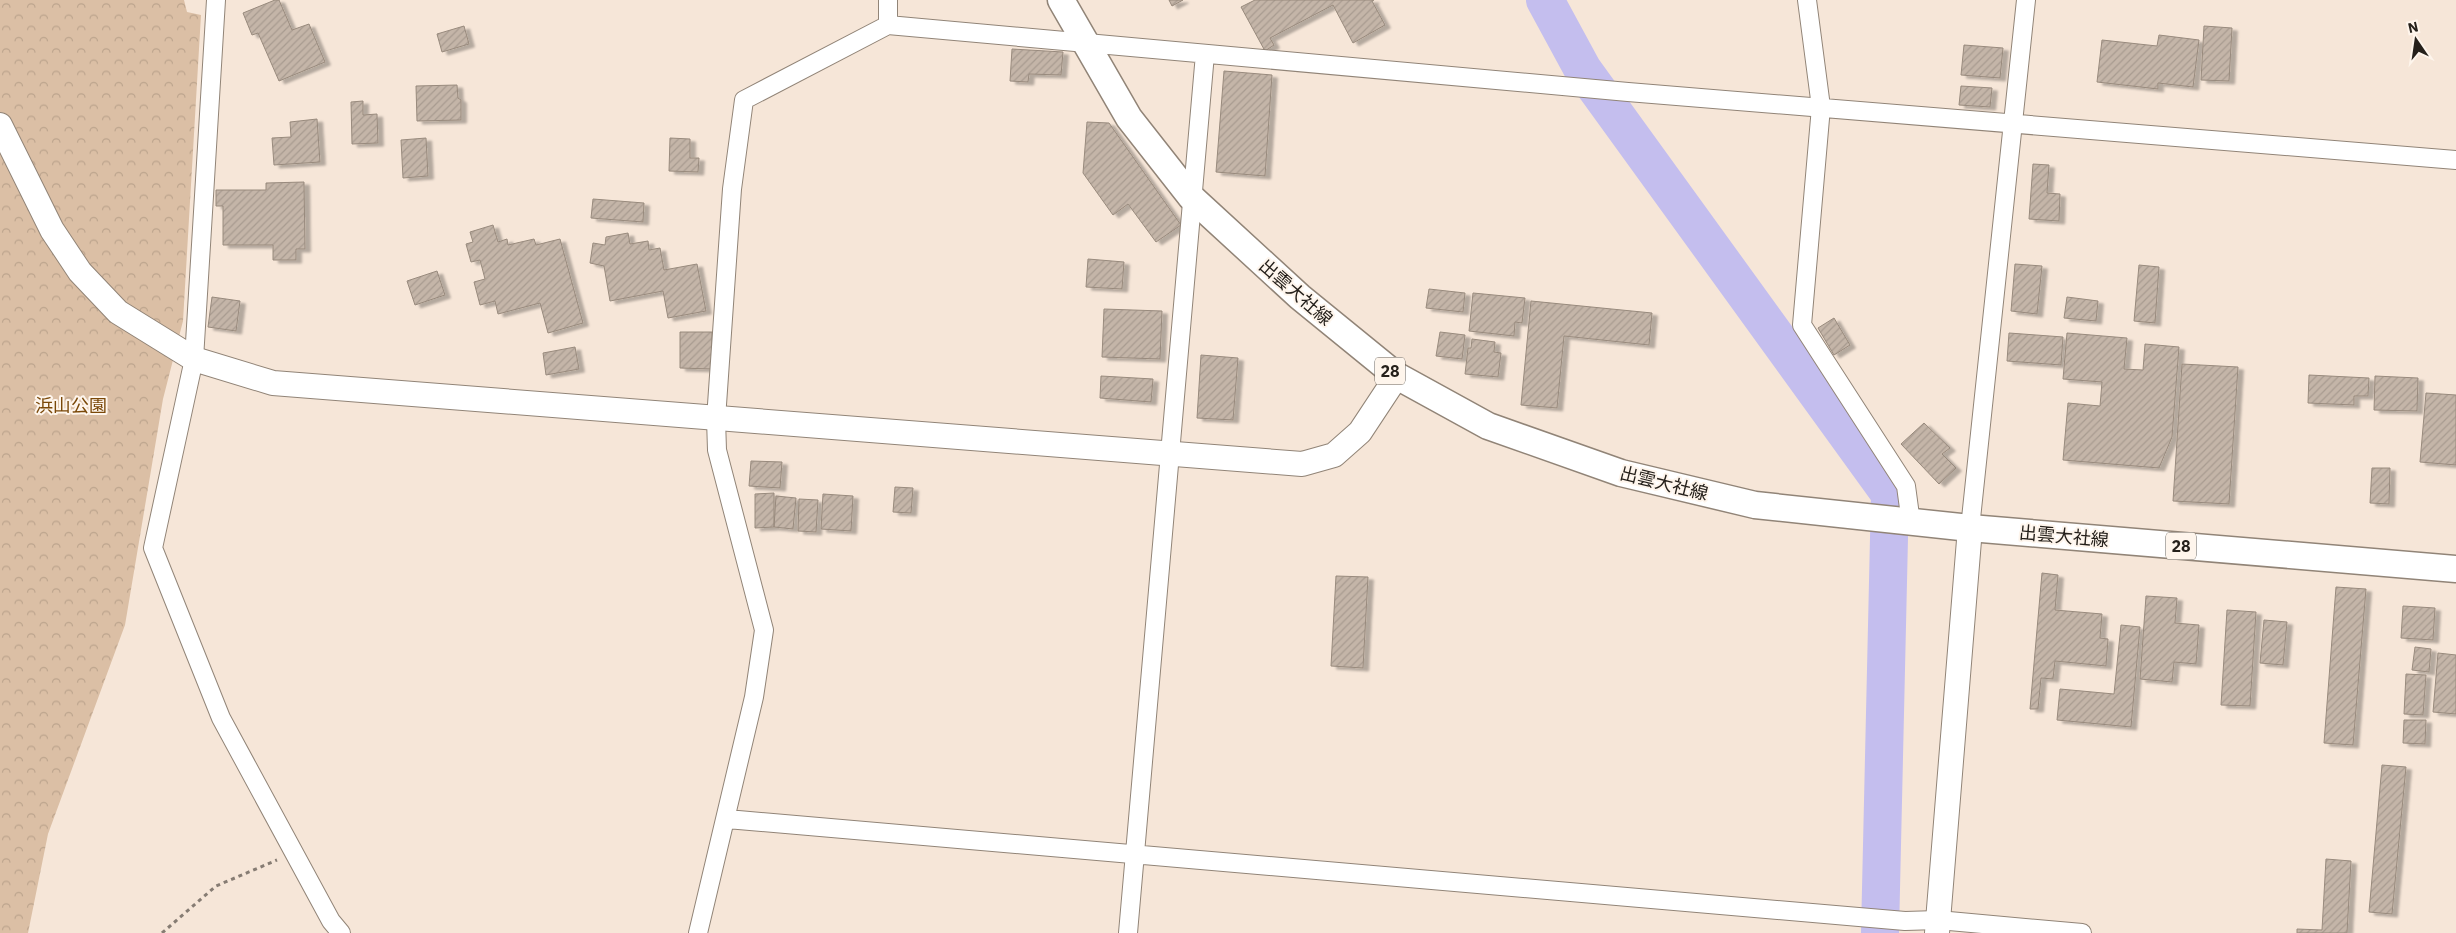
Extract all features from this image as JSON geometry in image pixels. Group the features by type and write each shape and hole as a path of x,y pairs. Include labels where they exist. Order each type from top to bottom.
{"main road":[{"name":"出雲大社線","path":"1061,0 1129,118 1191,196 1300,297 1397,376 1488,426 1621,473 1755,505 1970,528 2456,569"}],"street":[{"path":"216,0 194,359 153,548 221,718 331,921 341,933"},
{"path":"888,0 888,25"},
{"path":"1807,0 1821,107 1802,324 1906,486 1909,522"},
{"path":"1938,927 1970,528 2015,123 2026,0"},
{"path":"698,933 727,819 754,696 764,630 718,450 716,419 732,189 744,100 888,25 1628,92 2456,160"},
{"path":"1128,933 1204,54"},
{"path":"0,125 52,230 80,272 118,312 194,359 273,383 1302,464 1334,455 1360,432 1397,376"},
{"path":"727,819 1862,916 1938,927 2082,933"}],"path":[{"path":"162,933 216,886 294,853"}],"green space":[{"name":"浜山公園","path":"0,0 184,0 187,12 201,15 183,321 163,399 125,625 48,834 28,933 0,933"}],"building":[{"path":"279,0 292,30 309,24 325,62 279,81 258,33 252,35 243,13"},
{"path":"1169,0 1183,0 1172,6"},
{"path":"1255,0 1374,0 1372,1 1385,25 1353,43 1333,5 1270,38 1274,45 1265,51 1241,7"},
{"path":"464,26 469,44 442,52 437,34"},
{"path":"2204,26 2232,28 2229,81 2201,80"},
{"path":"2159,35 2199,40 2193,87 2158,83 2158,89 2097,82 2102,40 2157,46"},
{"path":"1964,45 2003,48 2000,78 1961,75"},
{"path":"1012,49 1063,52 1061,75 1029,74 1028,82 1010,81"},
{"path":"1224,71 1272,75 1265,176 1216,172"},
{"path":"457,85 458,98 461,100 461,120 417,121 416,86"},
{"path":"1961,86 1992,88 1990,107 1959,105"},
{"path":"363,101 363,115 377,114 378,143 352,144 351,102"},
{"path":"317,119 320,162 274,165 272,138 291,137 290,122"},
{"path":"1087,122 1109,123 1181,225 1156,242 1128,204 1113,215 1083,173"},
{"path":"426,138 428,176 403,178 401,140"},
{"path":"670,138 690,139 690,158 699,158 698,172 669,171"},
{"path":"2033,164 2049,165 2047,193 2060,194 2059,221 2029,219"},
{"path":"304,182 305,249 296,249 296,260 273,260 273,245 223,245 223,206 216,206 216,190 266,190 266,183"},
{"path":"593,199 644,203 643,222 591,218"},
{"path":"493,225 498,242 507,239 508,245 534,239 536,245 560,239 583,323 548,333 540,303 498,314 495,301 480,305 474,282 485,279 480,260 471,262 466,244 473,242 470,232"},
{"path":"628,233 630,244 648,241 649,250 660,248 664,270 697,264 706,311 668,318 663,291 610,301 604,266 590,263 593,243 605,245 606,237"},
{"path":"1088,259 1124,262 1122,289 1086,287"},
{"path":"2015,264 2042,266 2037,314 2011,311"},
{"path":"2139,265 2159,267 2155,323 2134,321"},
{"path":"437,271 445,295 415,305 407,281"},
{"path":"1429,289 1465,293 1463,312 1426,308"},
{"path":"1473,293 1525,298 1522,323 1515,322 1514,336 1469,331"},
{"path":"212,297 240,301 236,331 208,327"},
{"path":"2067,297 2098,301 2096,321 2064,318"},
{"path":"1531,301 1652,313 1649,345 1564,336 1557,408 1521,405"},
{"path":"1104,309 1162,311 1160,359 1102,357"},
{"path":"1834,318 1850,345 1834,355 1818,328"},
{"path":"680,332 712,332 712,369 680,368"},
{"path":"1440,332 1465,335 1462,359 1436,356"},
{"path":"2009,333 2063,337 2061,365 2007,361"},
{"path":"2067,333 2127,338 2124,369 2143,370 2145,344 2179,347 2172,437 2159,468 2063,460 2068,403 2100,406 2102,382 2063,379"},
{"path":"1472,339 1495,342 1494,352 1501,353 1498,377 1465,374 1468,348 1471,348"},
{"path":"575,347 579,369 546,375 543,353"},
{"path":"1201,355 1238,358 1233,420 1197,418"},
{"path":"2182,364 2238,367 2229,504 2173,501"},
{"path":"2309,375 2369,378 2368,396 2354,396 2354,405 2308,403"},
{"path":"1101,376 1153,379 1151,402 1100,398"},
{"path":"2375,376 2418,378 2417,411 2374,410"},
{"path":"2426,393 2456,395 2456,465 2420,462"},
{"path":"1924,423 1950,448 1942,454 1956,468 1939,484 1901,444"},
{"path":"751,461 782,462 780,488 749,486"},
{"path":"2372,468 2390,468 2389,504 2370,503"},
{"path":"895,487 913,488 911,513 893,512"},
{"path":"774,493 774,527 755,528 755,494"},
{"path":"823,494 853,496 851,531 821,529"},
{"path":"776,496 796,498 793,529 774,527"},
{"path":"799,499 818,500 816,532 798,531"},
{"path":"2042,573 2058,575 2055,610 2102,614 2100,638 2108,639 2106,666 2055,661 2053,679 2041,678 2038,709 2030,709"},
{"path":"1336,576 1368,577 1363,668 1331,666"},
{"path":"2336,587 2366,589 2353,745 2324,743"},
{"path":"2146,596 2177,598 2175,623 2199,625 2196,664 2174,662 2172,682 2140,679"},
{"path":"2403,606 2435,608 2433,640 2401,638"},
{"path":"2227,610 2256,612 2250,706 2221,705"},
{"path":"2264,620 2287,622 2283,665 2260,663"},
{"path":"2121,625 2140,627 2131,727 2057,720 2060,689 2114,694"},
{"path":"2415,647 2431,649 2429,672 2412,670"},
{"path":"2438,653 2456,655 2456,714 2433,712"},
{"path":"2406,674 2426,675 2423,715 2404,714"},
{"path":"2404,720 2426,720 2425,744 2403,743"},
{"path":"2382,765 2406,767 2392,914 2369,912"},
{"path":"2326,859 2351,861 2347,933 2297,933 2297,929 2322,930"}],"waterway":[{"path":"1545,0 1583,70 1890,494 1880,933"}]}
